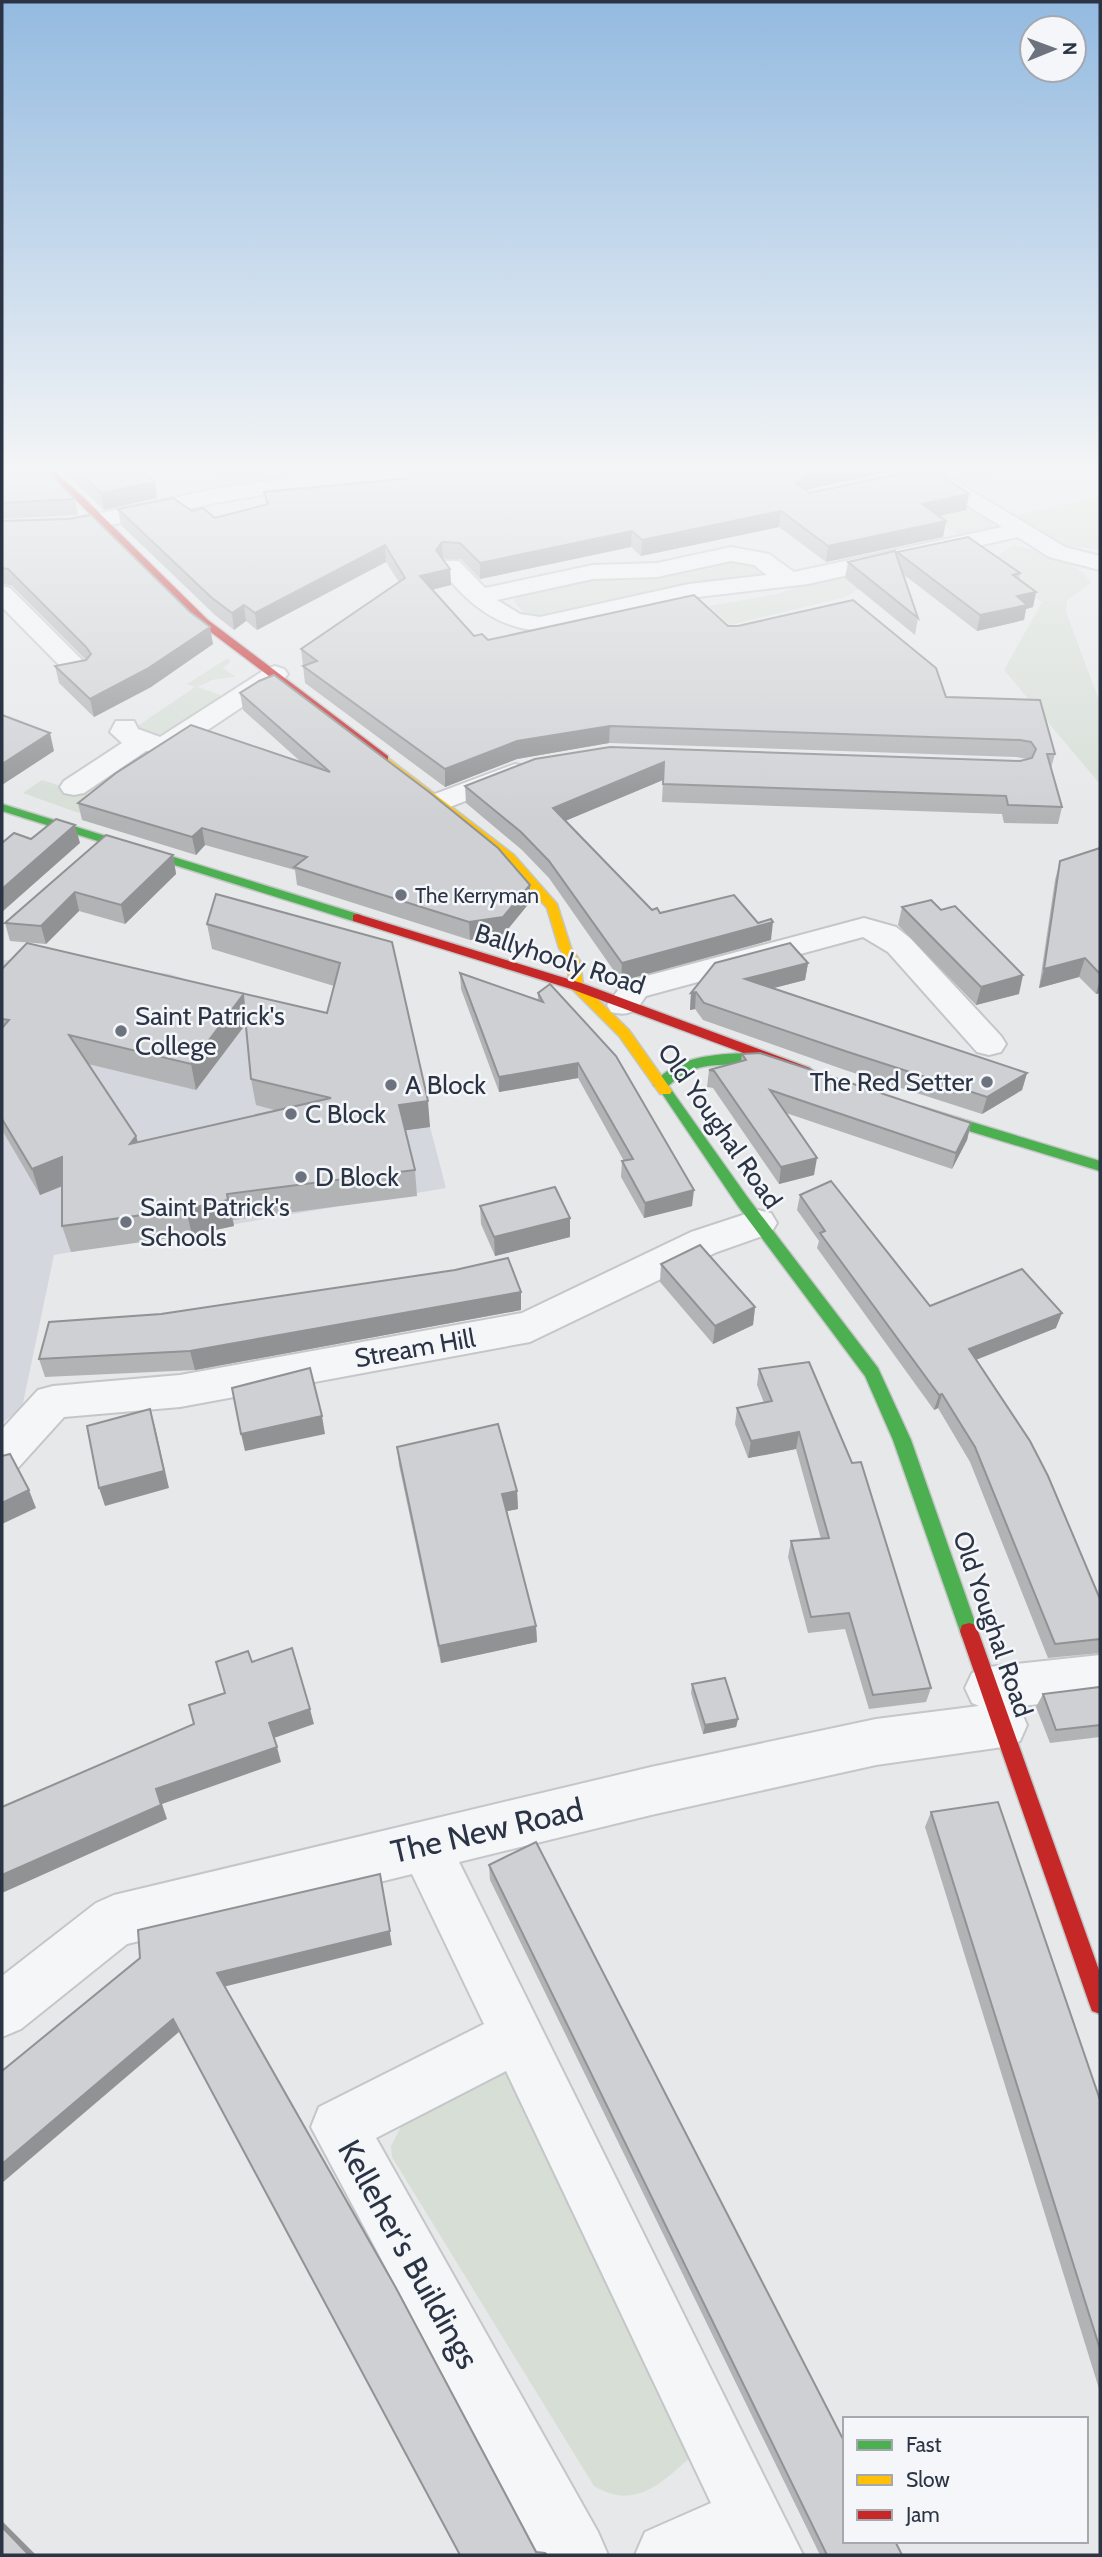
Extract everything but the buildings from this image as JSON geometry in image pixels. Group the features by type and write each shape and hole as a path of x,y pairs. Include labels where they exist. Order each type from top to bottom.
{"street":[{"path":"165,584 196,615 442,801 510,858 552,906 562,930 565,948 574,961 576,986"},
{"path":"469,584 509,621 540,624 689,591 750,584"},
{"path":"480,596 535,584"},
{"path":"2,593 79,671"},
{"path":"74,787 134,734 166,745 275,674"},
{"path":"442,801 542,764"},
{"name":"Ballyhooly Road","path":"2,807 103,841 576,986 817,1075"},
{"path":"80,862 103,841"},
{"path":"623,1005 635,989 864,927 885,934 899,945 989,1044"},
{"name":"Old Youghal Road","path":"576,986 624,1033 758,1223 872,1373 902,1440 1100,2003"},
{"path":"660,1085 678,1066 708,1059 769,1058"},
{"path":"911,1108 1100,1166"},
{"name":"Stream Hill","path":"2,1457 52,1402 180,1391 530,1327 704,1242 758,1223"},
{"name":"The New Road","path":"2,2010 114,1921 424,1844 876,1742 1100,1676"},
{"path":"424,1844 761,2537 668,2555"},
{"name":"Kelleher's Buildings","path":"516,2037 339,2127 575,2555"}],"shaded area":[{"path":"560,584 726,584 546,617 524,614 514,601 522,593"},
{"path":"803,584 881,584 857,590 846,597 730,625 709,606 778,594"},
{"path":"1018,584 1089,584 1067,600 1066,612 1100,703 1100,784 1004,670 1042,602"},
{"path":"228,658 230,662 223,668 236,677 215,679 197,687 230,698 165,740 135,728 195,687 187,684"},
{"path":"42,780 98,798 79,813 23,793"},
{"name":"Saint Patrick's Schools","path":"2,960 50,960 171,974 266,1009 430,1127 446,1188 54,1255 22,1408 2,1423"},
{"path":"511,2068 693,2455 659,2483 636,2494 623,2496 594,2486 392,2157 391,2146 401,2127"}],"traffic: fast":[{"path":"2,807 357,918"},
{"path":"660,1085 670,1076 691,1065 749,1058"},
{"path":"665,1091 743,1202 872,1373 902,1440 969,1631"},
{"path":"922,1112 1100,1166"}],"traffic: slow":[{"path":"384,758 510,858 553,907 565,948 574,961 576,986 624,1033 665,1091"}],"traffic: jam":[{"path":"166,584 204,622 384,758"},
{"path":"357,918 576,986 805,1071"},
{"path":"969,1631 1100,2003"}],"place":[{"name":"The Kerryman","path":"401,895"},
{"name":"Saint Patrick's College","path":"121,1031"},
{"name":"The Red Setter","path":"987,1082"},
{"name":"A Block","path":"391,1085"},
{"name":"C Block","path":"291,1114"},
{"name":"D Block","path":"301,1177"},
{"name":"Saint Patrick's Schools","path":"126,1222"}]}
